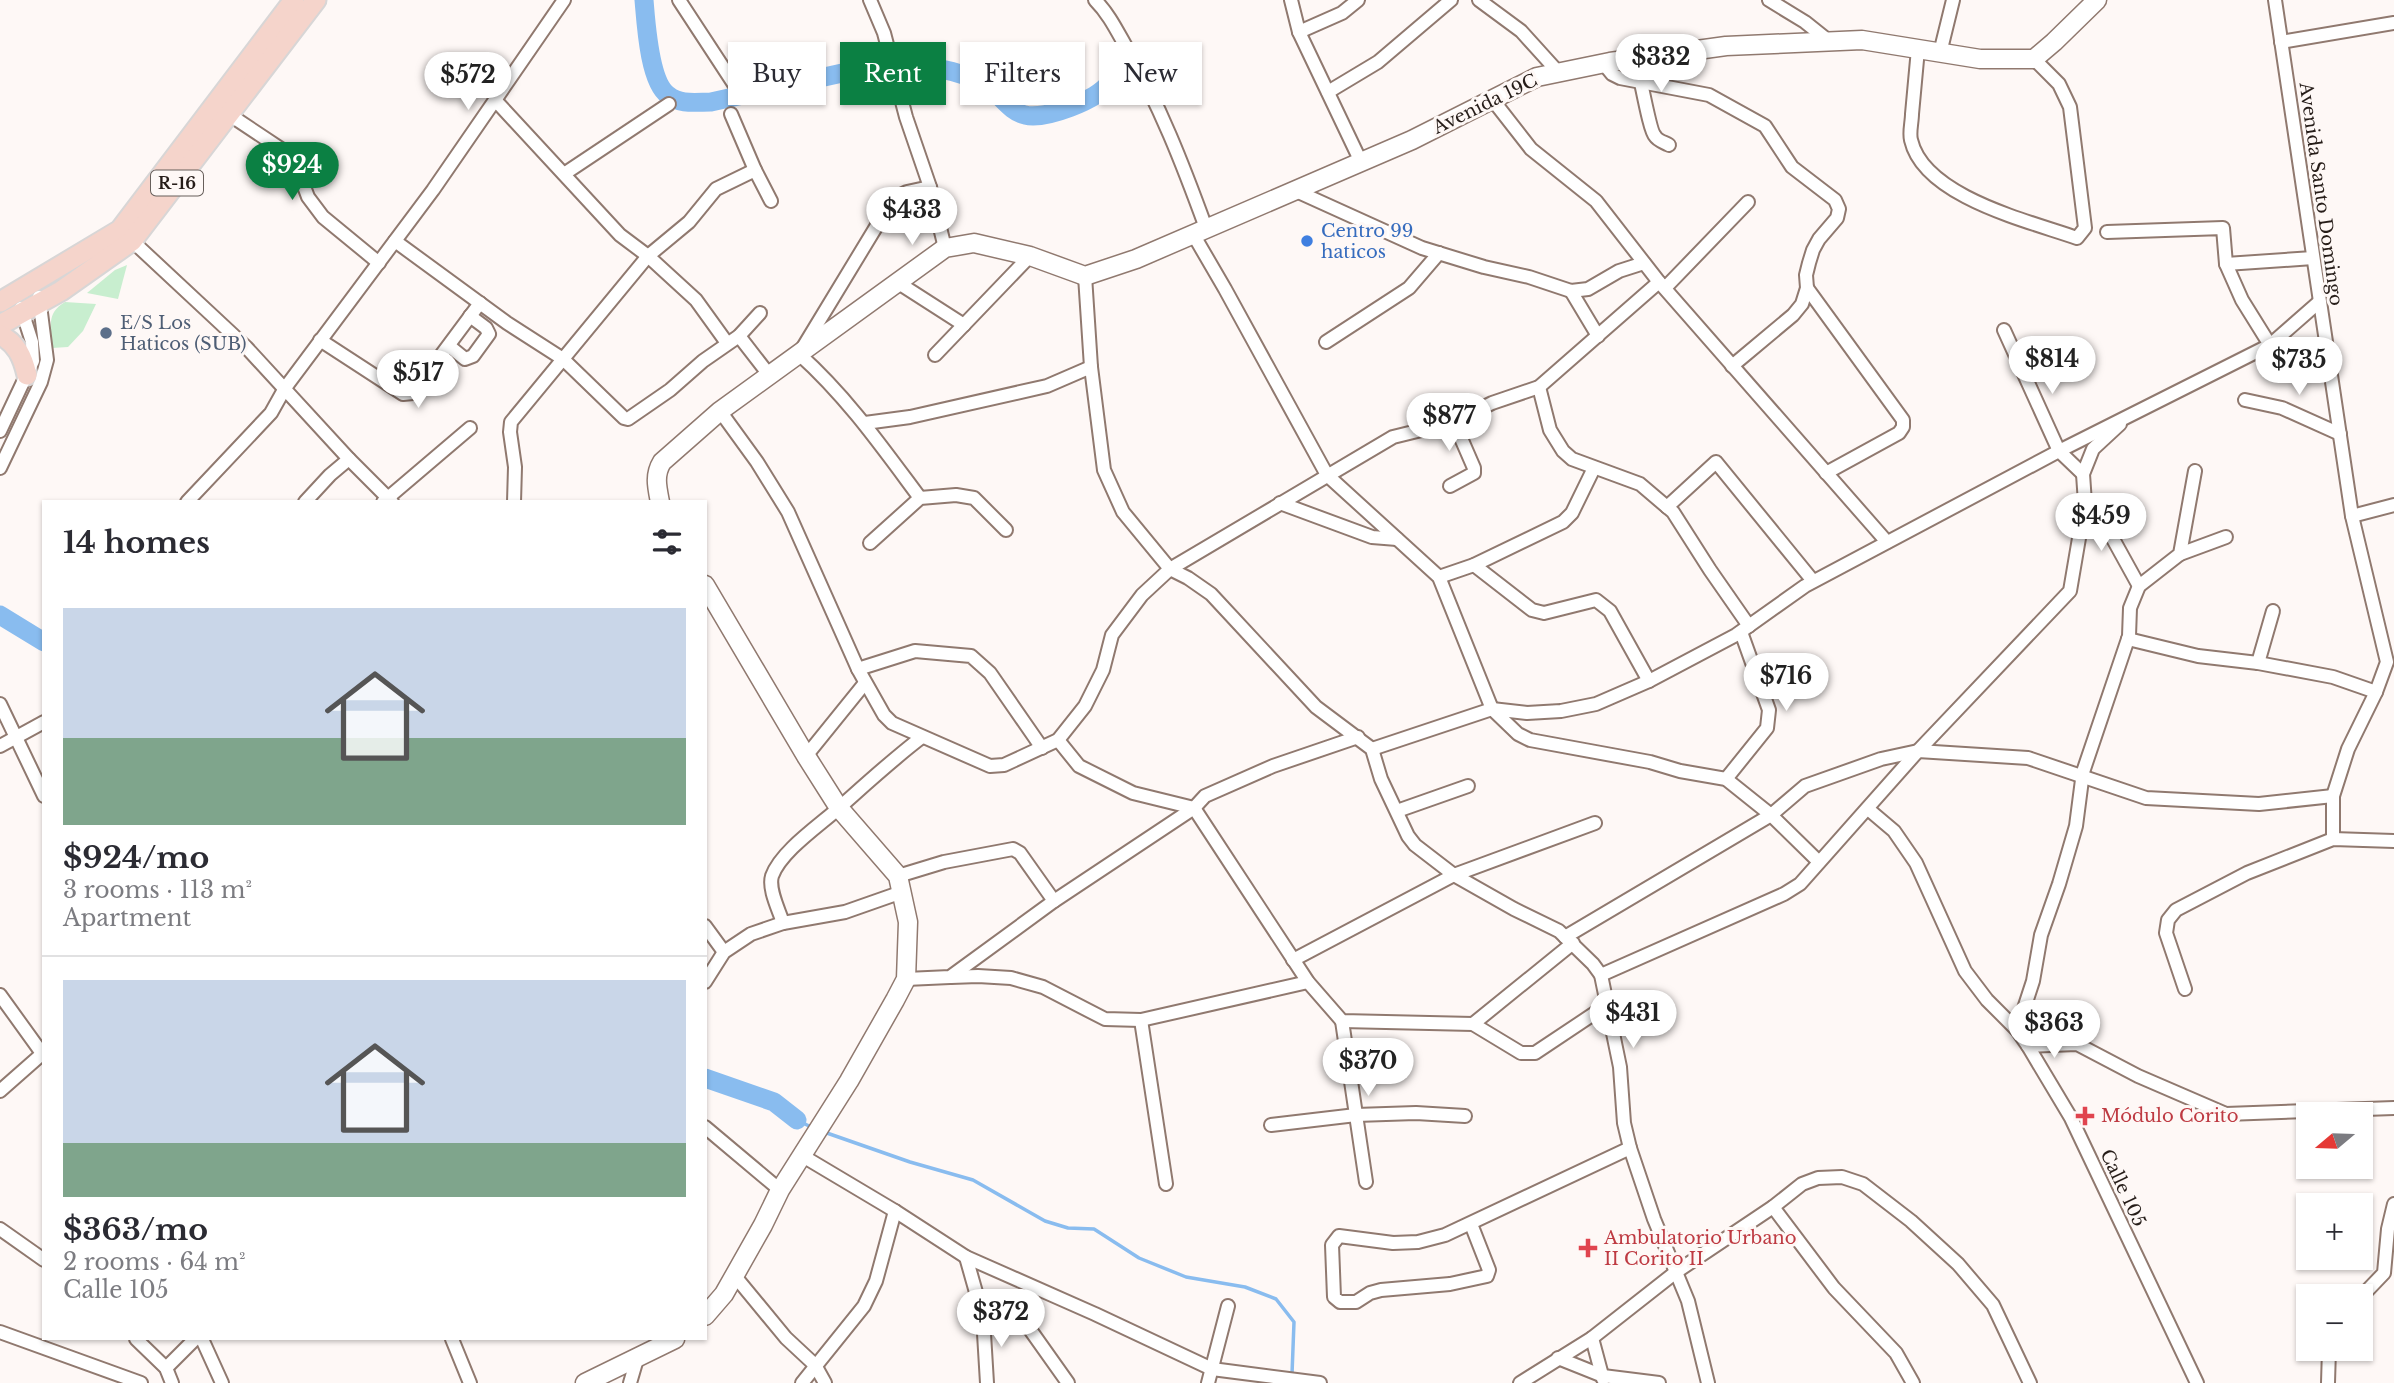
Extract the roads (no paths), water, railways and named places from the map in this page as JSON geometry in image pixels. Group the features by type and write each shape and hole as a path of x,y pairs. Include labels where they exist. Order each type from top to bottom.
{"main road":[{"name":"R-16","path":"218,121 294,0"},
{"name":"R-16","path":"20,303 126,235 316,0"},
{"name":"R-16","path":"0,325 34,283 126,235"},
{"path":"0,335 10,340 23,358 27,375"}],"street":[{"path":"189,500 271,413 285,388 496,101 564,0"},
{"path":"679,0 728,75"},
{"path":"870,0 884,33 945,247"},
{"path":"1095,0 1104,9 1134,61 1171,134 1200,231 1232,300 1327,475 1439,577 1492,709 1518,734 1530,740 1726,779 1771,815 1819,862"},
{"path":"1291,0 1298,32 1362,162"},
{"path":"1298,32 1342,13 1358,0"},
{"path":"1328,92 1378,62 1451,0"},
{"path":"1479,0 1521,31 1559,73"},
{"path":"1769,0 1805,22 1830,42"},
{"path":"1940,53 1953,0"},
{"name":"Avenida Santo Domingo","path":"2275,0 2352,516 2386,662 2376,692 2347,749 2333,796 2333,839"},
{"path":"1918,49 1910,138 1917,157 1934,177 1954,190 2001,211 2077,238 2085,228 2070,107 2059,84 2034,59 2093,1"},
{"path":"2281,42 2394,23"},
{"name":"Avenida 19C","path":"1086,276 1136,259 1412,140 1537,77 1603,63 1726,46 1862,40 1980,59 2034,59"},
{"path":"1635,58 1643,83 1651,131 1656,139 1669,145"},
{"path":"1603,63 1612,74 1620,78 1709,95 1765,126 1792,167 1835,200 1839,209 1837,218 1819,239 1814,250 1806,275 1807,288 1802,304 1793,315 1732,366"},
{"path":"1492,99 1531,149 1596,201 1662,285 1887,542"},
{"path":"496,101 620,235 648,256 696,300 770,376"},
{"path":"564,174 669,104"},
{"path":"732,114 771,201"},
{"path":"218,121 293,157 308,197 323,218 379,263"},
{"path":"514,500 515,467 511,422 648,256 689,222 716,189 755,170"},
{"path":"799,354 893,199 906,192 930,187"},
{"path":"1294,190 1422,248 1571,291 1588,289 1619,271 1644,263"},
{"path":"720,411 757,462 788,512 858,669 884,715 892,723 990,766 1004,765 1058,740 1085,706 1103,670 1112,635 1142,595 1170,569 1394,437 1454,422 1492,403 1539,387 1662,285 1748,202"},
{"path":"2107,232 2222,228 2226,264 2242,300 2270,345"},
{"path":"126,235 246,347 387,500"},
{"path":"395,241 563,359 628,419 733,340 760,313"},
{"path":"660,500 656,483 657,470 662,461 720,411 945,247 974,243 1030,256 1086,276 1091,367 1104,470 1123,512 1170,569 1211,594 1316,707 1372,748 1381,779 1408,836 1415,845 1454,875 1569,940 1601,975 1620,1067 1624,1123 1630,1148 1654,1219 1688,1301 1708,1383"},
{"path":"1326,342 1409,288 1439,253"},
{"path":"935,355 1030,256"},
{"path":"2226,264 2313,258"},
{"path":"897,282 964,325"},
{"path":"1807,288 1903,420 1899,433 1826,473"},
{"path":"1571,291 1598,336"},
{"path":"1372,748 1492,709 1527,713 1561,711 1596,704 1649,681 1745,629 1814,581 2059,451 2270,345 2319,302"},
{"path":"0,431 33,361 33,342 20,303"},
{"path":"0,468 41,382 47,360 20,303"},
{"path":"320,340 408,395 413,393 480,303"},
{"path":"449,346 465,359 473,356 489,334 486,328 470,316"},
{"path":"2004,330 2059,451 2083,474"},
{"path":"799,354 824,376 865,423 919,498"},
{"path":"865,423 911,417 1047,386 1091,367"},
{"path":"1539,387 1550,430 1563,451 1572,459 1640,484 1673,512 1745,629 1769,710 1767,727 1726,779"},
{"path":"2245,400 2282,408 2340,434"},
{"path":"1601,975 1784,894 1800,884 1918,751 2070,591 2085,503 2083,474 2093,449 2131,415"},
{"path":"1450,486 1474,473 1454,422"},
{"path":"389,500 470,428"},
{"path":"307,500 349,459"},
{"path":"1667,507 1716,462 1814,581"},
{"path":"1439,577 1475,565 1563,522 1572,513 1594,468"},
{"path":"2180,554 2195,471"},
{"path":"870,543 919,498 956,495 974,498 1006,530"},
{"path":"1280,503 1372,537 1397,539"},
{"path":"2085,503 2102,519 2139,586"},
{"path":"2352,516 2394,505"},
{"path":"2017,1030 2034,981 2041,935 2076,826 2082,778 2128,639 2130,608 2139,586 2180,554 2226,537"},
{"path":"1475,565 1532,610 1544,613 1596,600 1610,611 1649,681"},
{"path":"707,588 839,808 900,884 908,922 906,979 849,1081 780,1190 724,1294 707,1314"},
{"path":"2258,663 2273,611"},
{"path":"2128,639 2197,656 2258,663 2333,677 2376,692"},
{"path":"858,669 915,651 971,656 990,673 1042,748"},
{"path":"806,756 865,683"},
{"path":"0,704 42,792"},
{"path":"0,746 42,723"},
{"path":"783,923 771,885 778,866 802,838 884,766 922,737"},
{"path":"950,977 1054,901 1194,808 1205,796 1273,766 1358,737"},
{"path":"1058,740 1079,766 1133,793 1194,808 1308,982 1342,1021 1366,1182"},
{"path":"1473,1024 1569,940 1771,815 1805,786 1881,759 1918,751 2028,758 2146,798 2259,804 2333,796"},
{"path":"1397,811 1468,786"},
{"name":"Calle 105","path":"1868,809 1894,831 1916,863 1965,971 1987,1000 2017,1030 2071,1118 2197,1383"},
{"path":"1293,960 1454,875 1595,823"},
{"path":"2185,989 2166,933 2168,920 2176,911 2247,873 2333,839 2394,841"},
{"path":"707,979 724,952 751,934 783,923 845,912 944,862 1013,849 1020,853 1054,901"},
{"path":"707,929 724,952"},
{"path":"906,979 978,976 1011,978 1044,987 1105,1019 1141,1020 1308,982"},
{"path":"0,995 39,1038"},
{"path":"1342,1021 1473,1024 1528,1055 1535,1054 1607,1005"},
{"path":"1141,1020 1166,1184"},
{"path":"2028,1046 2077,1044 2138,1076 2226,1114 2394,1108"},
{"path":"0,1091 42,1056"},
{"path":"1271,1125 1356,1115 1416,1113 1465,1116"},
{"path":"707,1129 780,1190"},
{"path":"1471,1224 1489,1270 1487,1276 1450,1284 1375,1291 1356,1302 1340,1302 1334,1297 1332,1245 1339,1236 1381,1243 1406,1243 1445,1235 1630,1148"},
{"path":"801,1155 895,1210 967,1257 1212,1369 1321,1383"},
{"path":"1520,1383 1592,1338 1676,1272 1773,1207 1802,1184 1818,1178 1842,1177 1863,1184 1921,1229 1958,1264 1993,1305 2030,1383"},
{"path":"2373,1287 2389,1273 2388,1229 2394,1204"},
{"path":"1773,1207 1833,1288 1896,1353 1913,1383"},
{"path":"803,1383 864,1306 876,1281 895,1210"},
{"path":"0,1229 42,1259"},
{"path":"967,1257 982,1317 987,1383"},
{"path":"734,1275 786,1338 815,1365 825,1383"},
{"path":"1209,1383 1228,1306"},
{"path":"982,1317 1013,1320 1028,1328 1068,1383"},
{"path":"0,1332 141,1383"},
{"path":"1592,1338 1604,1379"},
{"path":"137,1340 166,1368 172,1383"},
{"path":"166,1368 194,1340"},
{"path":"202,1340 222,1383"},
{"path":"452,1340 470,1383"},
{"path":"585,1383 673,1340"},
{"path":"1558,1358 1604,1379 1659,1383"},
{"path":"629,1383 636,1359"},
{"path":"2328,1383 2329,1361"}],"waterway":[{"path":"644,0 647,36 657,78 668,95 678,100 711,102 840,74"},
{"path":"946,71 981,83 1015,111 1025,115 1057,112 1099,92"},
{"path":"0,615 42,641"},
{"path":"707,1079 774,1102 797,1120"},
{"path":"797,1120 813,1128"},
{"path":"824,1132 910,1162 973,1180 1045,1221 1068,1228 1094,1229 1139,1258 1186,1277 1245,1287 1276,1299 1294,1322 1292,1374"}],"place":[{"name":"Centro 99 haticos","path":"1307,241"},
{"name":"E/S Los Haticos (SUB)","path":"106,333"},
{"name":"Módulo Corito","path":"2085,1116"},
{"name":"Ambulatorio Urbano II Corito II","path":"1588,1248"}]}
